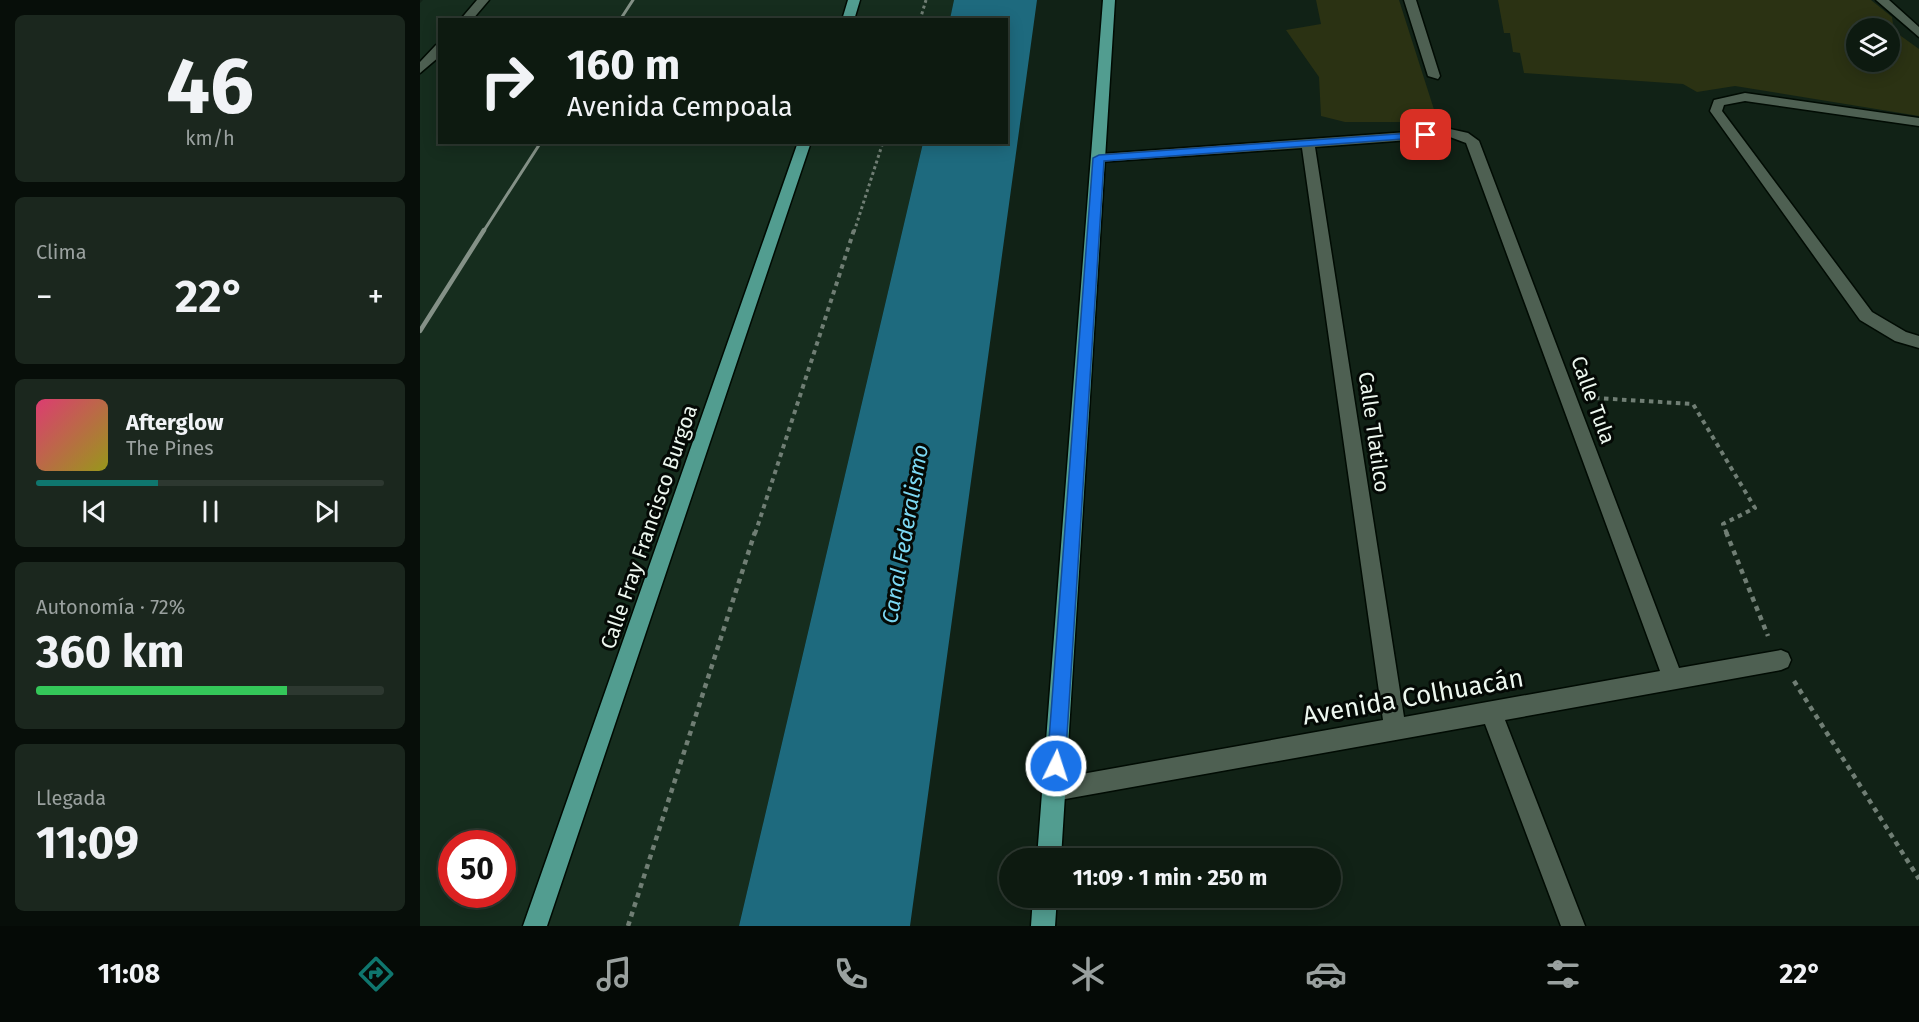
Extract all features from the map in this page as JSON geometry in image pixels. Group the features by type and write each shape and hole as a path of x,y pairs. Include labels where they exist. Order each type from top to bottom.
{"main road":[{"path":"849,18 854,0"},
{"path":"1049,848 1109,0"},
{"name":"Calle Fray Francisco Burgoa","path":"535,926 805,144"},
{"path":"1043,926 1044,908"}],"street":[{"path":"467,18 483,0"},
{"path":"1410,0 1434,76"},
{"path":"1882,0 1917,29"},
{"path":"420,69 438,50"},
{"path":"1919,122 1745,97 1718,103 1716,111 1866,316 1901,338 1919,342"},
{"name":"Calle Tula","path":"1308,142 1450,134 1468,138 1474,145 1673,679"},
{"path":"1099,158 1308,142"},
{"name":"Calle Tlatilco","path":"1308,142 1395,729"},
{"name":"Avenida Colhuacán","path":"1054,790 1781,660"},
{"path":"1491,712 1573,926"}],"path":[{"path":"921,18 926,0"},
{"path":"628,926 882,144"},
{"path":"1592,398 1693,404 1755,508 1723,524 1773,650 1919,879"}],"shaded area":[{"path":"423,0 954,0 950,18 438,18 438,144 923,144 739,926 420,926 420,3"}],"water":[{"name":"Canal Federalismo","path":"954,0 1037,0 910,926 739,926 923,144 1008,144 1008,18 950,18"}],"building":[{"path":"1316,0 1399,0 1438,122 1345,122 1321,116 1319,77 1286,30 1321,24"},
{"path":"1498,0 1871,0 1892,18 1846,18 1846,72 1900,72 1900,35 1919,49 1919,116 1735,86 1697,92 1683,84 1524,73 1520,53 1513,52 1510,33 1504,33"}],"railway":[{"path":"621,18 633,0"},
{"path":"483,232 540,144"},
{"path":"420,331 484,230"}],"route":[{"path":"1056,766 1099,158 1426,135"}]}
